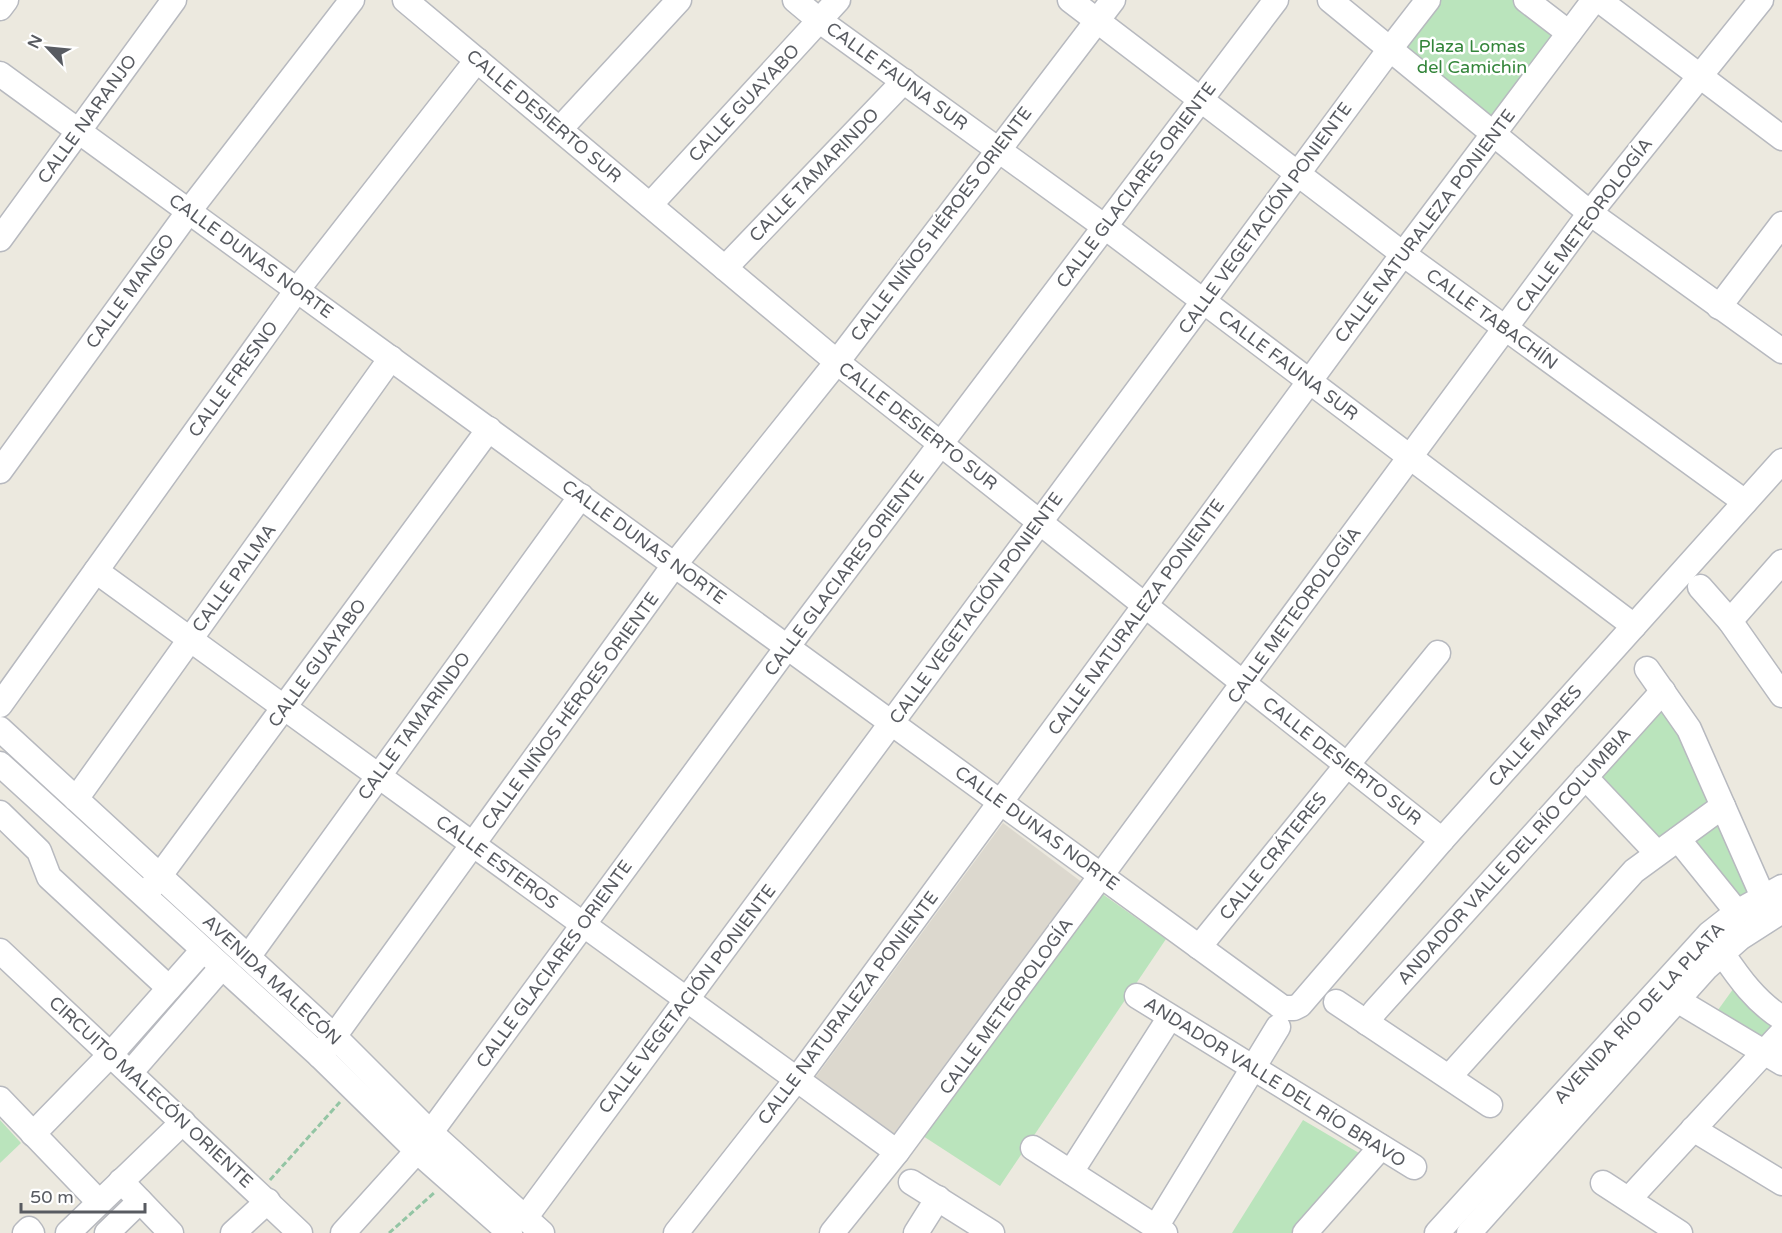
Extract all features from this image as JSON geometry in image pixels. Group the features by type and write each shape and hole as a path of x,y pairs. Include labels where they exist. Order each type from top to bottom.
{"street":[{"path":"0,8 6,0"},
{"name":"CALLE NARANJO","path":"0,239 174,0"},
{"name":"CALLE MANGO","path":"0,471 189,211 352,0"},
{"name":"CALLE DESIERTO SUR","path":"405,0 837,362 1442,840"},
{"path":"560,129 679,0"},
{"name":"CALLE FAUNA SUR","path":"795,0 820,21 1105,227 1634,626"},
{"name":"CALLE GUAYABO","path":"650,205 838,0"},
{"name":"CALLE TABACHÍN","path":"1070,0 1402,254 1745,502"},
{"name":"CALLE NIÑOS HÉROES ORIENTE","path":"320,1056 675,564 837,362 1113,0"},
{"name":"CALLE GLACIARES ORIENTE","path":"343,1233 424,1141 788,646 1276,0"},
{"path":"1330,0 1590,213 1782,351"},
{"name":"CALLE VEGETACIÓN PONIENTE","path":"526,1228 687,999 1428,0"},
{"path":"1526,0 1569,33"},
{"path":"1597,0 1782,138"},
{"name":"CALLE NATURALEZA PONIENTE","path":"676,1233 796,1079 1402,254 1569,33 1597,0"},
{"name":"CALLE METEOROLOGÍA","path":"832,1233 897,1152 1590,213 1761,0"},
{"name":"CALLE FRESNO","path":"0,705 297,290 477,60"},
{"name":"CALLE DUNAS NORTE","path":"0,74 1102,875 1278,1006 1283,1018"},
{"name":"CALLE TAMARINDO","path":"725,268 904,81"},
{"path":"1719,307 1782,224"},
{"name":"CALLE PALMA","path":"76,799 391,358"},
{"name":"CALLE GUAYABO","path":"145,896 489,429"},
{"name":"CALLE MARES","path":"1283,1018 1300,1005 1442,840 1782,461"},
{"name":"CALLE TAMARINDO","path":"248,957 581,496"},
{"path":"1730,621 1782,562"},
{"name":"CALLE ESTEROS","path":"96,571 897,1152"},
{"path":"1700,587 1730,621 1782,695"},
{"name":"CALLE CRÁTERES","path":"1199,947 1438,653"},
{"path":"1647,669 1689,729 1723,806 1772,892"},
{"name":"ANDADOR VALLE DEL RÍO COLUMBIA","path":"1367,1023 1375,1011 1663,691"},
{"name":"AVENIDA MALECÓN","path":"0,729 335,1037 424,1141 449,1179 526,1228"},
{"name":"AVENIDA MALECÓN","path":"0,764 320,1056 352,1088 424,1141 526,1228"},
{"path":"1585,777 1657,853"},
{"path":"1449,1077 1634,871 1723,806"},
{"path":"0,813 39,851 49,877 169,988"},
{"path":"1678,839 1732,930 1752,993 1763,1005 1782,1018"},
{"name":"AVENIDA RÍO DE LA PLATA","path":"1437,1233 1517,1162 1677,1000 1732,930 1772,892"},
{"name":"AVENIDA RÍO DE LA PLATA","path":"1469,1233 1517,1162 1690,953 1732,930 1782,911"},
{"path":"33,1134 111,1054 203,950"},
{"name":"CIRCUITO MALECÓN ORIENTE","path":"0,951 300,1233"},
{"path":"130,1072 222,967"},
{"name":"ANDADOR VALLE DEL RÍO BRAVO","path":"1137,996 1414,1167"},
{"path":"1677,1000 1773,1058"},
{"path":"1336,1002 1490,1105"},
{"path":"1071,1172 1170,1017"},
{"path":"1033,1148 1161,1230 1283,1018"},
{"path":"1629,1199 1693,1130 1773,1058 1782,1033"},
{"path":"0,1100 99,1202"},
{"path":"68,1233 183,1122"},
{"path":"1693,1130 1782,1183"},
{"path":"1305,1233 1381,1147"},
{"path":"121,1181 171,1233"},
{"path":"911,1182 992,1233"},
{"path":"1603,1183 1680,1233"},
{"path":"233,1233 264,1197"},
{"path":"916,1233 938,1198"},
{"path":"107,1233 140,1201"},
{"path":"25,1233 29,1229 32,1233"}],"path":[{"path":"264,1197 352,1088"},
{"path":"389,1233 449,1179"}],"shaded area":[{"path":"1003,823 1083,883 896,1137 815,1078"}],"green space":[{"name":"Plaza Lomas del Camichin","path":"1433,0 1515,0 1560,35 1482,137 1385,61"},
{"path":"1663,705 1715,803 1658,843 1595,781"},
{"path":"1721,816 1755,893 1738,903 1687,840"},
{"path":"1101,893 1166,939 1000,1186 923,1136"},
{"path":"1736,985 1782,1033 1782,1048 1718,1010"},
{"path":"0,1120 21,1143 0,1163"},
{"path":"1303,1120 1359,1153 1292,1233 1232,1233"}]}
